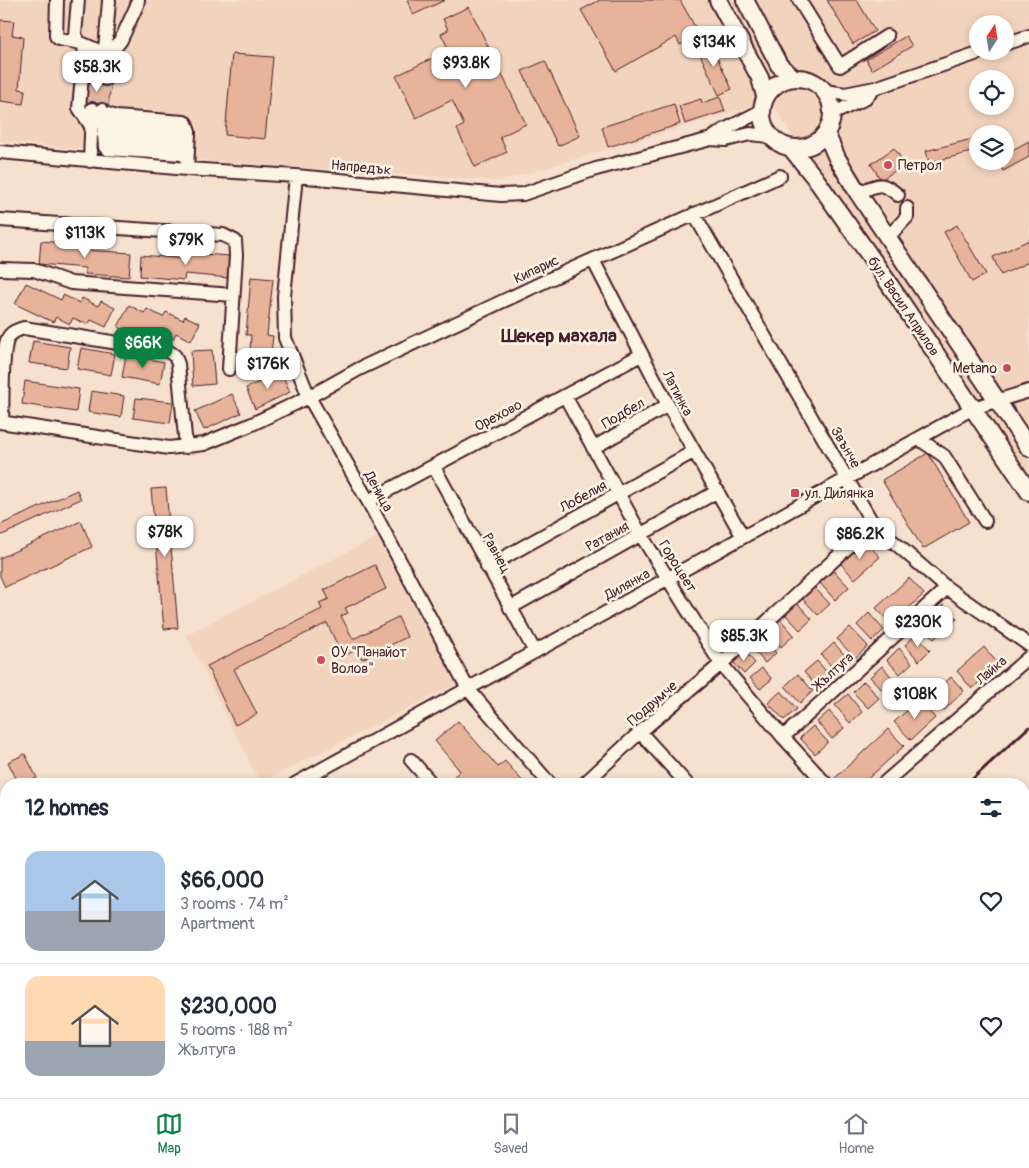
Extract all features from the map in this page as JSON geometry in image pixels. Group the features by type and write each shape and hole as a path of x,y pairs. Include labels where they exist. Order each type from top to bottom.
{"main road":[{"path":"718,0 760,78 763,104 762,122 769,136 780,144 791,148 804,148 815,143 826,132 830,124 832,114 830,102 825,91 816,83 806,78 793,77 782,80 772,87 763,104"},
{"path":"745,0 780,65 793,77"},
{"name":"бул. Васил Априлов","path":"826,132 837,158 858,192 1029,448"},
{"name":"бул. Васил Априлов","path":"791,148 816,178 877,266 1029,492"}],"street":[{"path":"57,0 55,33 59,39 76,42"},
{"path":"64,0 62,34 97,50 104,62"},
{"path":"71,0 69,34 76,42"},
{"path":"78,0 75,35 79,108 100,122 115,128 181,132 188,148 182,154 107,149 100,122"},
{"path":"104,62 121,40 138,0"},
{"path":"799,0 840,66 887,36"},
{"path":"97,50 105,1"},
{"path":"100,78 104,62 105,1"},
{"path":"1014,41 1029,36"},
{"path":"825,91 845,94 875,88 969,56"},
{"path":"832,114 864,99 875,88"},
{"name":"Напредък","path":"0,152 90,161 188,148 296,176 501,196 524,194 596,169 711,138 763,104"},
{"path":"90,161 100,122"},
{"name":"Напредък","path":"711,138 726,140 750,134 769,136"},
{"name":"Деница","path":"296,176 284,296 285,338 309,397 368,501 468,689 545,778"},
{"name":"Кипарис","path":"1,422 169,448 204,444 309,397 358,369 780,176"},
{"path":"858,192 879,185 887,185 898,195"},
{"path":"889,236 907,217 907,208"},
{"name":"Звънче","path":"694,214 873,524 947,588 1029,645"},
{"path":"0,220 223,235 235,241 229,369"},
{"name":"Латинка","path":"593,260 693,452 718,491 743,537"},
{"path":"0,269 34,270 71,283 233,295"},
{"path":"1,422 5,351 8,338 15,330 24,328 168,351 175,356 178,364 186,447"},
{"name":"Орехово","path":"368,501 641,355"},
{"name":"Дилянка","path":"306,778 973,408 1029,392"},
{"name":"Гороцвет","path":"565,396 641,535 721,664 821,778"},
{"name":"Подбел","path":"593,448 668,405"},
{"path":"919,439 944,456 985,521"},
{"name":"Лобелия","path":"487,567 693,452"},
{"name":"Равнец","path":"434,467 535,652"},
{"name":"Ратания","path":"510,608 718,491"},
{"name":"Подрумче","path":"590,778 640,732 721,664 873,524"},
{"name":"Жълтуга","path":"783,737 947,588"},
{"name":"Лайка","path":"890,778 1029,657"},
{"path":"640,732 682,778"},
{"path":"412,760 427,778"}],"shaded area":[{"path":"0,0 1029,0 1029,500 867,258 773,104 756,105 502,181 194,160 0,141"},
{"name":"ОУ \"Панайот Волов\"","path":"377,537 456,684 270,778 258,778 186,635"}],"building":[{"path":"407,0 445,0 413,15"},
{"path":"600,0 680,0 699,34 680,45 676,37 616,71 581,10"},
{"path":"827,0 857,0 875,31 853,44"},
{"path":"469,7 526,124 500,137 507,152 475,167 457,129 464,125 452,100 416,118 396,76 449,50 441,34 448,30 443,19"},
{"path":"0,20 14,21 12,35 23,37 19,89 25,90 23,104 0,101"},
{"path":"906,36 912,46 872,70 866,60"},
{"path":"709,41 732,89 719,95 696,46"},
{"path":"232,54 273,57 265,139 225,135"},
{"path":"545,61 580,136 558,146 522,71"},
{"path":"86,77 111,79 108,110 84,108"},
{"path":"720,97 725,111 685,124 679,106 701,99 702,103"},
{"path":"674,104 680,124 608,147 602,127"},
{"path":"969,140 969,153 929,163 926,151"},
{"path":"1029,141 1029,157 1014,165 1014,149"},
{"path":"894,148 905,164 881,180 871,164"},
{"path":"957,225 986,274 972,282 944,232"},
{"path":"1029,240 1029,262 1001,275 993,257"},
{"path":"41,241 86,245 86,250 131,253 129,277 85,274 85,268 39,264"},
{"path":"186,253 231,256 229,278 185,274 184,280 140,276 141,255 186,259"},
{"path":"251,277 273,279 267,335 273,336 271,354 250,352 251,335 246,335"},
{"path":"26,283 61,300 63,295 80,303 82,298 98,306 101,301 115,308 106,327 91,320 88,325 73,318 70,324 56,317 53,322 15,304"},
{"path":"129,305 144,313 147,309 163,317 166,312 183,320 185,316 200,323 191,341 176,333 173,339 158,332 155,338 138,330 135,335 118,327"},
{"path":"33,341 70,347 67,368 29,363"},
{"path":"81,348 115,354 111,375 77,369"},
{"path":"212,350 215,384 193,386 191,351"},
{"path":"126,355 164,362 160,384 122,377"},
{"path":"281,372 290,392 255,409 246,388"},
{"path":"25,381 79,389 76,412 22,404"},
{"path":"91,391 124,396 121,417 88,412"},
{"path":"232,394 241,413 204,430 195,411"},
{"path":"136,398 173,402 170,423 133,418"},
{"path":"928,453 969,522 923,549 882,480"},
{"path":"166,488 178,628 164,629 151,489"},
{"path":"77,490 81,499 0,536 0,525"},
{"path":"81,521 92,547 5,587 0,576 0,558"},
{"path":"865,541 880,557 855,579 840,563"},
{"path":"375,565 386,589 345,608 348,613 341,616 353,639 398,617 407,637 362,659 357,649 343,657 327,623 234,669 257,714 235,725 207,666 322,609 319,603 329,599 324,590"},
{"path":"833,570 849,587 835,600 819,582"},
{"path":"909,578 924,594 891,624 876,608"},
{"path":"814,587 830,604 818,615 802,598"},
{"path":"797,603 812,619 800,630 785,614"},
{"path":"943,605 957,619 934,639 921,625"},
{"path":"869,613 884,630 872,641 857,625"},
{"path":"780,619 794,635 781,647 766,630"},
{"path":"850,627 868,646 855,658 837,639"},
{"path":"761,635 776,653 765,663 749,645"},
{"path":"916,635 930,650 919,661 905,645"},
{"path":"834,643 849,660 837,672 821,655"},
{"path":"984,647 999,665 972,689 957,671"},
{"path":"899,648 912,663 900,674 887,660"},
{"path":"744,650 755,663 744,674 732,661"},
{"path":"817,661 831,677 818,688 804,672"},
{"path":"882,666 895,681 883,691 870,677"},
{"path":"762,668 772,679 760,689 750,678"},
{"path":"798,674 813,691 800,703 785,686"},
{"path":"951,677 964,691 943,711 929,698"},
{"path":"864,681 879,698 868,708 853,692"},
{"path":"781,691 797,709 784,720 768,703"},
{"path":"848,694 862,712 850,723 835,705"},
{"path":"919,700 935,718 911,740 894,722"},
{"path":"829,711 844,728 832,739 817,722"},
{"path":"458,721 498,767 505,761 520,778 452,778 460,771 435,741"},
{"path":"813,726 828,742 815,754 800,738"},
{"path":"888,729 904,746 869,778 835,778"},
{"path":"25,754 37,778 16,778 8,762"}],"tunnel":[{"path":"92,109 95,78"},
{"path":"102,110 105,79"}],"railway":[{"path":"974,778 1029,727"}],"place":[{"name":"Петрол","path":"888,165"},
{"name":"Metano","path":"1007,368"},
{"name":"ул. Дилянка","path":"795,493"},
{"name":"ОУ \"Панайот Волов\"","path":"321,660"}],"district":[{"name":"Шекер махала","path":"559,335"}]}
